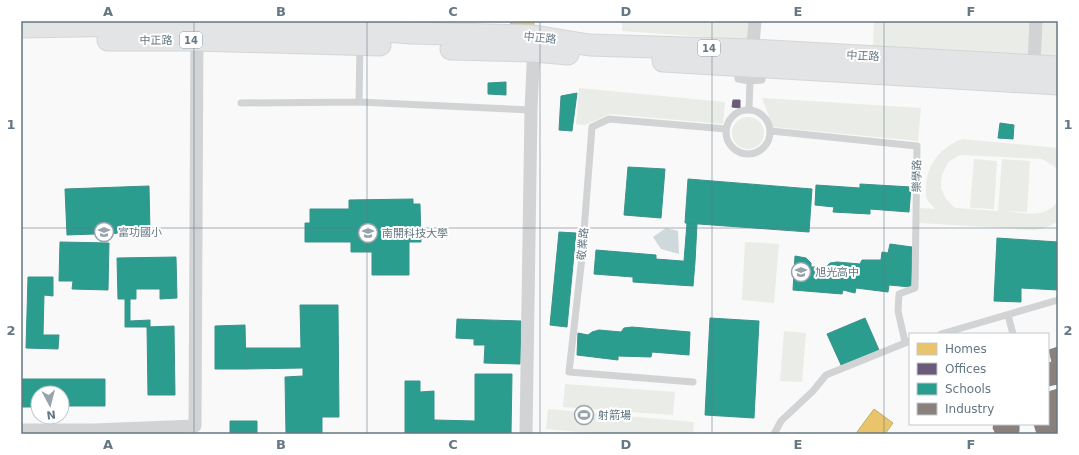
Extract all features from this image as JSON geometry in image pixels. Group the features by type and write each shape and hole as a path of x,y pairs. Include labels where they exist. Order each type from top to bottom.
{"main road":[{"name":"中正路","path":"21,26 197,28 360,37 410,33 751,66 1058,84"},
{"name":"中正路","path":"21,41 68,40 197,28"},
{"name":"中正路","path":"751,66 1034,65 1058,67"}],"street":[{"path":"751,66 756,21"},
{"path":"1034,65 1036,21"},
{"path":"21,430 94,430 194,426 197,28"},
{"path":"526,434 531,110 534,44"}],"lane":[{"path":"359,102 360,37"},
{"path":"749,109 751,66"},
{"path":"240,103 359,102 531,110"},
{"path":"749,109 760,113 766,118 771,131 767,144 762,149 756,153 748,154 740,153 734,149 726,136 726,129 728,121 733,115 740,111 749,109"},
{"name":"敬業路","path":"693,382 569,372 582,257 592,127 609,119 726,129"},
{"name":"樂學路","path":"771,131 917,146 916,288 899,294 898,311 908,341"},
{"path":"945,333 1058,300"},
{"path":"1008,315 1012,333"},
{"path":"774,434 781,421 813,391 826,375 908,341"}],"shaded area":[{"path":"622,21 751,21 750,40 622,31"},
{"path":"874,21 1058,21 1058,58 873,49"},
{"path":"579,88 725,102 723,124 610,114 585,125 576,124"},
{"path":"762,98 921,108 918,141 773,127"},
{"path":"748,117 759,122 764,133 759,144 748,149 737,144 732,133 737,122"},
{"path":"962,139 1058,148 1058,171 1054,166 1042,159 960,155 948,162 942,175 941,182 941,188 946,199 955,208 998,211 1002,159 1030,161 1027,212 1005,211 1034,214 1041,213 1053,207 1058,201 1058,222 1044,228 1034,230 919,223 920,208 935,209 926,197 926,186 929,170 942,151 948,146"},
{"path":"974,159 997,161 994,209 970,208"},
{"path":"666,228 678,231 679,254 661,249 653,237"},
{"path":"745,242 779,244 774,303 742,300"},
{"path":"784,331 806,333 802,382 780,381"},
{"path":"565,384 675,392 673,415 563,407"},
{"name":"射箭場","path":"548,409 694,422 693,434 600,434 546,429"}],"building: Homes":[{"path":"511,21 534,21 533,32 510,30"},
{"path":"874,409 893,423 885,434 859,434 857,432"}],"building: Offices":[{"path":"733,100 740,100 740,108 732,107"}],"building: Schools":[{"path":"506,82 506,95 488,94 488,83"},
{"path":"577,93 572,131 559,130 561,96"},
{"path":"1000,123 1014,125 1013,139 998,138"},
{"path":"628,167 665,169 661,218 624,215"},
{"path":"688,179 812,189 809,232 685,223"},
{"path":"860,184 911,187 909,212 870,209 870,214 833,212 834,207 815,205 816,185 860,188"},
{"path":"149,186 150,232 67,235 65,189"},
{"path":"413,199 413,204 420,204 421,242 409,242 409,275 372,275 372,252 351,252 351,242 305,242 305,223 310,223 310,209 349,209 349,200"},
{"path":"687,223 697,224 695,262 684,261"},
{"path":"559,232 576,233 567,327 550,325"},
{"path":"997,238 1058,242 1058,290 1021,288 1021,302 994,301"},
{"path":"60,242 109,243 108,290 72,289 73,281 59,281"},
{"path":"890,244 912,247 911,287 889,285 888,292 856,288 855,293 843,290 842,294 793,290 795,256 806,258 811,263 811,267 826,267 830,263 837,262 860,264 862,260 881,260 882,252 888,253"},
{"path":"596,250 656,255 656,259 695,262 693,286 633,282 633,277 594,274"},
{"path":"176,257 177,298 160,299 160,289 136,289 136,299 118,299 117,258"},
{"path":"28,277 53,277 53,296 44,295 43,335 59,335 58,349 26,348"},
{"path":"125,299 130,299 130,321 150,320 150,327 125,327"},
{"path":"300,305 338,305 339,417 322,417 322,434 286,434 285,377 303,376 303,368 246,369 246,348 301,348"},
{"path":"710,318 759,321 754,418 705,415"},
{"path":"865,318 879,350 842,367 827,334"},
{"path":"457,319 521,321 520,364 484,363 485,345 474,345 474,339 456,338"},
{"path":"245,325 246,369 215,369 215,326"},
{"path":"174,326 175,395 148,395 147,327"},
{"path":"632,327 690,332 689,355 652,352 651,357 618,356 618,360 577,355 578,333 588,335 599,330 621,332 624,328"},
{"path":"475,374 512,374 511,434 405,434 405,381 420,381 420,392 434,391 434,420 475,421"},
{"path":"21,379 105,379 105,406 70,406 70,385 30,385 30,407 21,407"},
{"path":"230,421 257,421 257,434 230,434"}],"building: Industry":[{"path":"1058,347 1058,384 1049,386 1049,363 1052,362 1049,350"},
{"path":"1058,389 1058,434 1037,434 1034,425 1049,425 1049,392"},
{"path":"994,425 1019,425 1019,431 1018,434 996,434 993,428"}],"place":[{"name":"富功國小","path":"104,232"},
{"name":"南開科技大學","path":"368,233"},
{"name":"旭光高中","path":"801,272"},
{"name":"射箭場","path":"584,415"}]}
